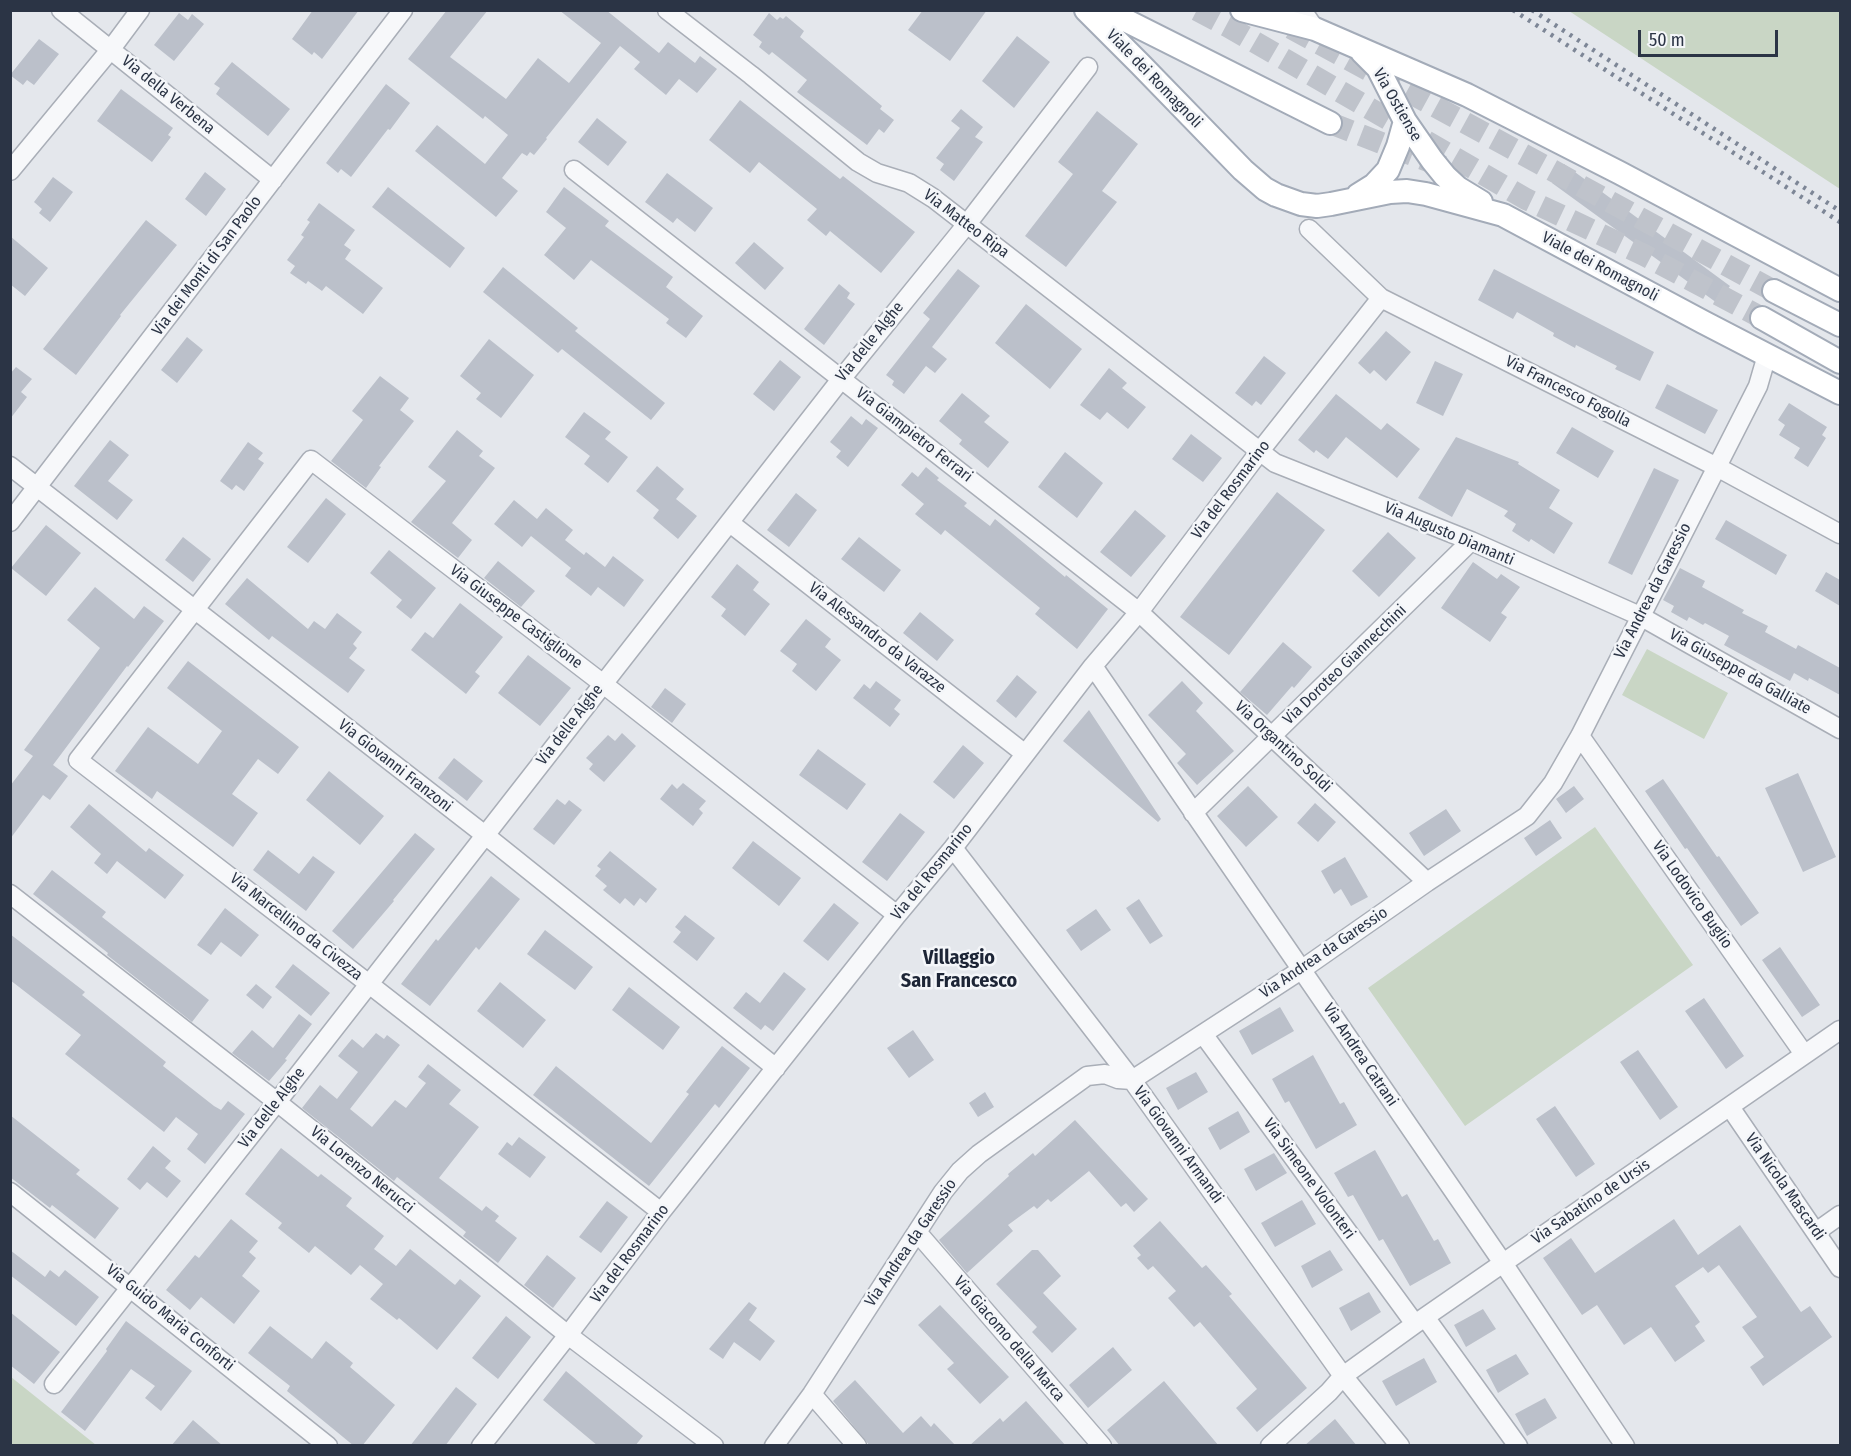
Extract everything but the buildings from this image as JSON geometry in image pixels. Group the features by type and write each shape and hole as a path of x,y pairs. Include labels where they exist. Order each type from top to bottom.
{"main road":[{"name":"Viale dei Romagnoli","path":"1086,10 1243,170 1265,189 1287,200 1309,206 1407,191 1503,215 1840,393"},
{"path":"1105,10 1330,123"},
{"name":"Via Ostiense","path":"1242,10 1309,20 1357,46 1378,68 1405,121 1426,153 1445,176 1466,193 1503,215"},
{"path":"1357,46 1478,100 1620,172 1840,290"},
{"name":"Viale dei Romagnoli","path":"1345,201 1370,188 1384,176 1393,160 1405,121"},
{"path":"1774,291 1840,325"},
{"path":"1762,318 1840,362"}],"street":[{"name":"Via della Verbena","path":"61,10 273,180"},
{"path":"10,171 111,49 140,10"},
{"name":"Via dei Monti di San Paolo","path":"10,522 403,10"},
{"name":"Via Matteo Ripa","path":"667,10 858,162 877,173 915,186 1260,451"},
{"name":"Via delle Alghe","path":"54,1384 277,1102 602,683 842,378 967,224 1088,67"},
{"name":"Via Giampietro Ferrari","path":"574,170 1138,612"},
{"name":"Via Francesco Fogolla","path":"1309,229 1381,298 1717,467 1840,534"},
{"name":"Via del Rosmarino","path":"481,1446 661,1212 953,848 1024,753 1138,612 1260,451 1381,298"},
{"name":"Via Andrea da Garessio","path":"774,1446 812,1394 943,1192 960,1171 979,1154 1087,1076 1105,1074 1118,1079 1132,1080 1301,970 1527,816 1553,783 1580,736 1758,386 1767,356"},
{"name":"Via Augusto Diamanti","path":"1260,451 1275,463 1471,541 1640,616"},
{"name":"Via Giuseppe Castiglione","path":"195,611 311,460 602,683 897,915"},
{"name":"Via Giovanni Franzoni","path":"10,466 485,835 776,1068"},
{"name":"Via Alessandro da Varazze","path":"730,523 1024,753"},
{"name":"Via Doroteo Giannecchini","path":"1193,813 1471,541"},
{"name":"Via Marcellino da Civezza","path":"195,611 78,760 661,1212"},
{"name":"Via Organtino Soldi","path":"1138,612 1427,882"},
{"name":"Via Giuseppe da Galliate","path":"1640,616 1840,729"},
{"name":"Via Andrea Catrani","path":"1093,666 1503,1263 1625,1446"},
{"name":"Via Lodovico Buglio","path":"1580,736 1804,1054"},
{"name":"Via Giovanni Armandi","path":"953,848 1132,1080 1343,1376 1400,1446"},
{"name":"Via Lorenzo Nerucci","path":"10,894 277,1102 568,1335 714,1446"},
{"name":"Via Sabatino de Ursis","path":"1270,1446 1329,1392 1343,1376 1420,1320 1840,1030"},
{"name":"Via Simeone Volonteri","path":"1203,1034 1518,1446"},
{"name":"Via Nicola Mascardi","path":"1730,1107 1816,1232 1835,1248 1840,1268"},
{"name":"Via Guido Maria Conforti","path":"10,1192 132,1287 328,1446"},
{"path":"1816,1232 1840,1215"},
{"name":"Via Giacomo della Marca","path":"917,1232 1102,1446"},
{"path":"812,1394 857,1446"}],"green space":[{"path":"1569,11 1840,11 1840,189"},
{"path":"1647,649 1728,693 1704,739 1622,695"},
{"path":"1595,827 1693,965 1465,1126 1368,988"},
{"path":"11,1377 96,1445 11,1445"}],"tunnel":[{"path":"1197,10 1526,199 1644,255 1762,318"},
{"path":"1291,28 1774,291"},
{"path":"1330,123 1446,168"}],"railway":[{"path":"1513,10 1840,222"},
{"path":"1532,10 1840,211"}],"district":[{"name":"Villaggio San Francesco","path":"959,970"}]}
